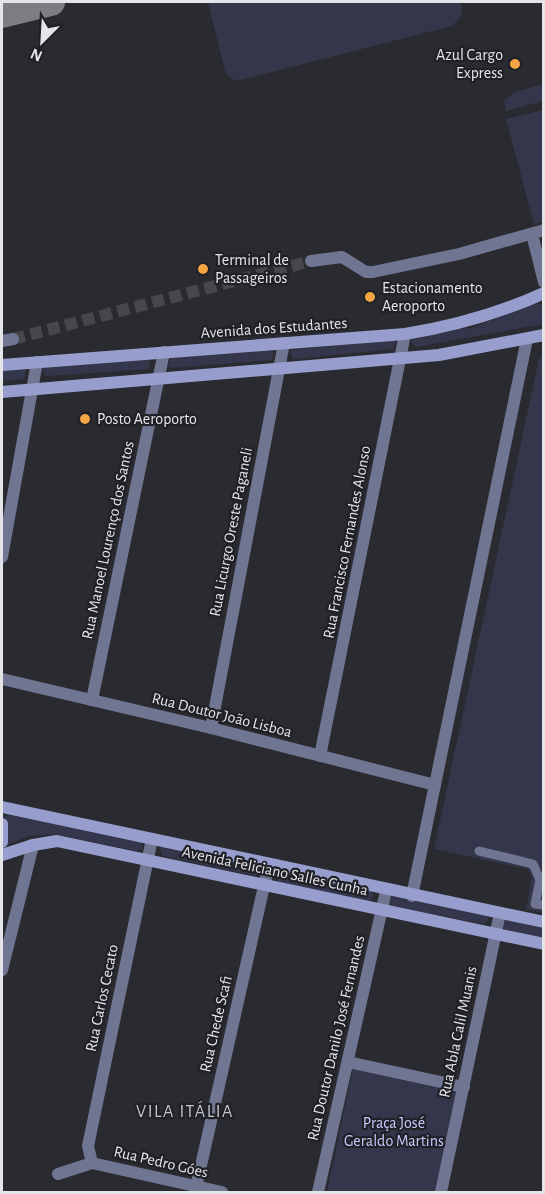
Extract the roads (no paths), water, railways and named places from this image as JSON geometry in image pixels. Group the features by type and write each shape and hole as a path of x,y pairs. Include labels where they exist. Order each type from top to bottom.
{"main road":[{"name":"Avenida dos Estudantes","path":"2,365 405,334 450,327 499,313 543,293"},
{"path":"2,392 439,355 543,335"},
{"name":"Avenida Feliciano Salles Cunha","path":"2,807 386,891 543,922"},
{"path":"2,824 2,842"},
{"name":"Avenida Feliciano Salles Cunha","path":"2,855 33,845 57,841 543,944"}],"street":[{"path":"311,261 342,256 366,272 373,272 459,254 538,232 543,282"},
{"name":"Rua Francisco Fernandes Alonso","path":"320,756 405,334"},
{"path":"412,896 527,339"},
{"name":"Rua Licurgo Oreste Paganeli","path":"211,728 284,343"},
{"name":"Rua Manoel Lourenço dos Santos","path":"92,700 164,352"},
{"path":"2,557 37,362"},
{"name":"Rua Doutor João Lisboa","path":"2,679 211,728 435,785"},
{"name":"Rua Carlos Cecato","path":"92,1163 88,1146 152,839"},
{"path":"2,970 33,845"},
{"path":"479,851 533,864 540,880 535,904 543,906"},
{"name":"Rua Chede Scafi","path":"196,1190 269,864"},
{"name":"Rua Doutor Danilo José Fernandes","path":"318,1192 386,891"},
{"name":"Rua Abla Calil Muanis","path":"441,1192 500,913"},
{"path":"348,1062 464,1087"},
{"name":"Rua Pedro Góes","path":"58,1174 92,1163 196,1190 222,1192"}],"tunnel":[{"path":"13,339 311,261"}],"place":[{"name":"Azul Cargo Express","path":"515,64"},
{"name":"Terminal de Passageiros","path":"203,269"},
{"name":"Estacionamento Aeroporto","path":"370,297"},
{"name":"Posto Aeroporto","path":"85,419"}],"district":[{"name":"VILA ITÁLIA","path":"185,1112"}],"park label":[{"name":"Praça José Geraldo Martins","path":"394,1132"}]}
